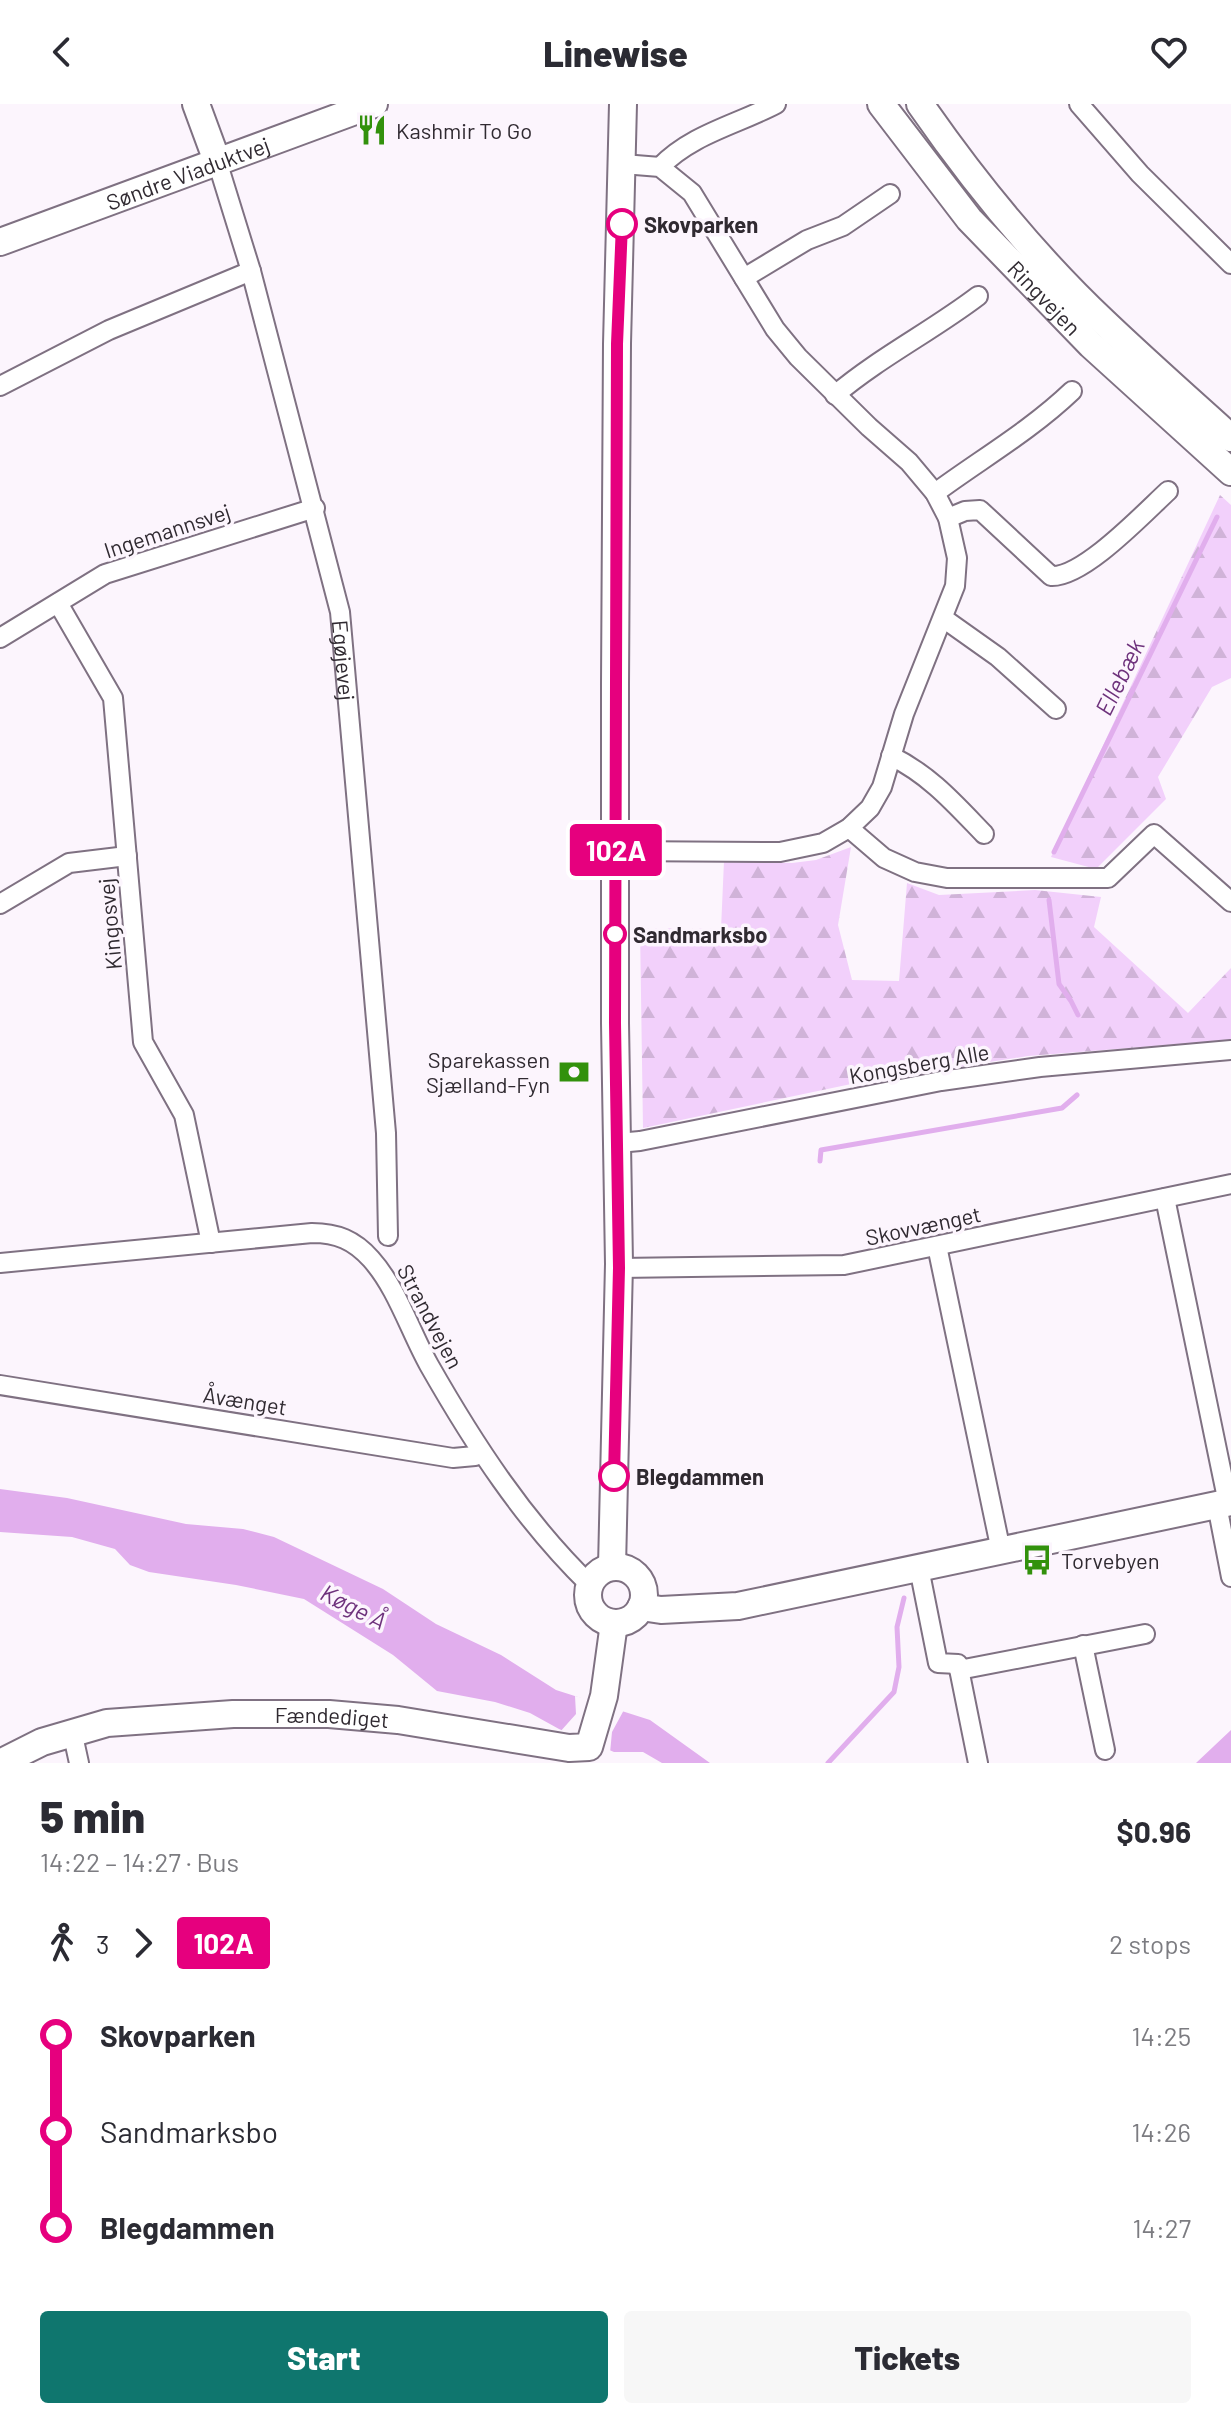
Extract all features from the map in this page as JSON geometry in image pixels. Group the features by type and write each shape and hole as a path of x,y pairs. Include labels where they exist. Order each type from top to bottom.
{"street":[{"name":"Egøjevej","path":"196,104 251,271 340,612 386,1133 388,1236"},
{"name":"Søndre Viaduktvej","path":"0,242 374,104"},
{"path":"612,1567 619,1268 617,344 623,104"},
{"path":"660,167 697,138 776,104"},
{"name":"Ringvejen","path":"881,104 969,219 1091,345 1231,472"},
{"name":"Ringvejen","path":"920,104 993,201 1049,266 1103,322 1231,438"},
{"path":"1079,104 1140,174 1231,264"},
{"path":"616,851 780,852 823,843 849,828 870,808 882,787 904,714 955,586 957,558 948,518 935,493 909,462 835,395 775,329 692,193 660,167 623,164"},
{"path":"744,278 807,240 843,226 890,194"},
{"path":"0,386 109,330 251,271"},
{"path":"835,395 864,370 978,296"},
{"path":"935,493 978,460 1021,434 1072,391"},
{"path":"948,518 965,511 980,510 1051,576 1059,577 1067,575 1109,546 1168,491"},
{"name":"Ingemannsvej","path":"0,638 105,574 315,508"},
{"name":"Kingosvej","path":"58,603 113,698 143,1042 184,1115 211,1243"},
{"path":"943,618 998,657 1056,709"},
{"path":"891,756 917,768 934,781 984,834"},
{"path":"849,828 884,858 915,872 947,878 1010,880 1108,878 1154,834 1231,902"},
{"path":"0,904 69,863 127,856"},
{"name":"Kongsberg Alle","path":"618,1143 941,1081 1040,1067 1231,1050"},
{"name":"Skovvænget","path":"619,1268 844,1265 1231,1184"},
{"path":"1165,1198 1225,1503 1231,1577"},
{"name":"Strandvejen","path":"0,1263 332,1233 343,1237 361,1249 381,1271 428,1363 481,1452 564,1560 590,1585"},
{"path":"937,1246 1001,1551"},
{"name":"Åvænget","path":"0,1385 453,1458 475,1456 481,1452"},
{"path":"643,1600 777,1596 1225,1503"},
{"path":"612,1567 621,1567 637,1576 643,1600 630,1619 614,1623 606,1621 589,1602 590,1585 598,1573 612,1567"},
{"path":"919,1568 938,1663 958,1664 978,1763"},
{"path":"590,1755 603,1699 614,1623"},
{"path":"959,1670 1145,1634"},
{"path":"1083,1645 1105,1750"},
{"name":"Fændediget","path":"0,1763 42,1742 107,1723 233,1714 329,1714 398,1720 569,1748 590,1755"},
{"path":"72,1731 79,1763"}],"green space":[{"path":"1220,495 1231,505 1231,678 1212,687 1158,777 1166,799 1096,869 1051,857"},
{"path":"851,847 838,925 852,980 899,981 907,883 939,895 1035,890 1101,897 1094,927 1188,1013 1231,968 1231,1040 1028,1056 856,1083 643,1128 640,928 721,929 724,861 792,863 816,860"}],"water":[{"name":"Køge Å","path":"0,1489 67,1498 186,1524 243,1529 274,1537 383,1589 436,1624 501,1655 556,1690 650,1720 710,1763 662,1763 643,1752 614,1752 530,1713 495,1702 437,1691 393,1655 304,1599 149,1572 130,1565 115,1549 72,1537 0,1532"},
{"path":"1231,1730 1231,1763 1196,1763"}],"pier":[{"path":"575,1696 625,1708 612,1732 610,1753 559,1733 576,1714"}],"waterway":[{"name":"Ellebæk","path":"1054,852 1217,517"},
{"name":"Ellebæk","path":"1049,900 1059,984 1078,1015"},
{"name":"Ellebæk","path":"820,1161 821,1150 1062,1108 1077,1095"},
{"name":"Ellebæk","path":"828,1763 894,1692 899,1667 897,1627 904,1598"}],"bus line":[{"name":"102A","path":"614,1476 619,1268 615,1023 616,475 622,224"}],"place":[{"name":"Kashmir To Go","path":"372,130"},
{"name":"Skovparken","path":"622,224"},
{"name":"Sandmarksbo","path":"615,934"},
{"name":"Sparekassen Sjælland-Fyn","path":"574,1072"},
{"name":"Blegdammen","path":"614,1476"},
{"name":"Torvebyen","path":"1037,1560"}]}
